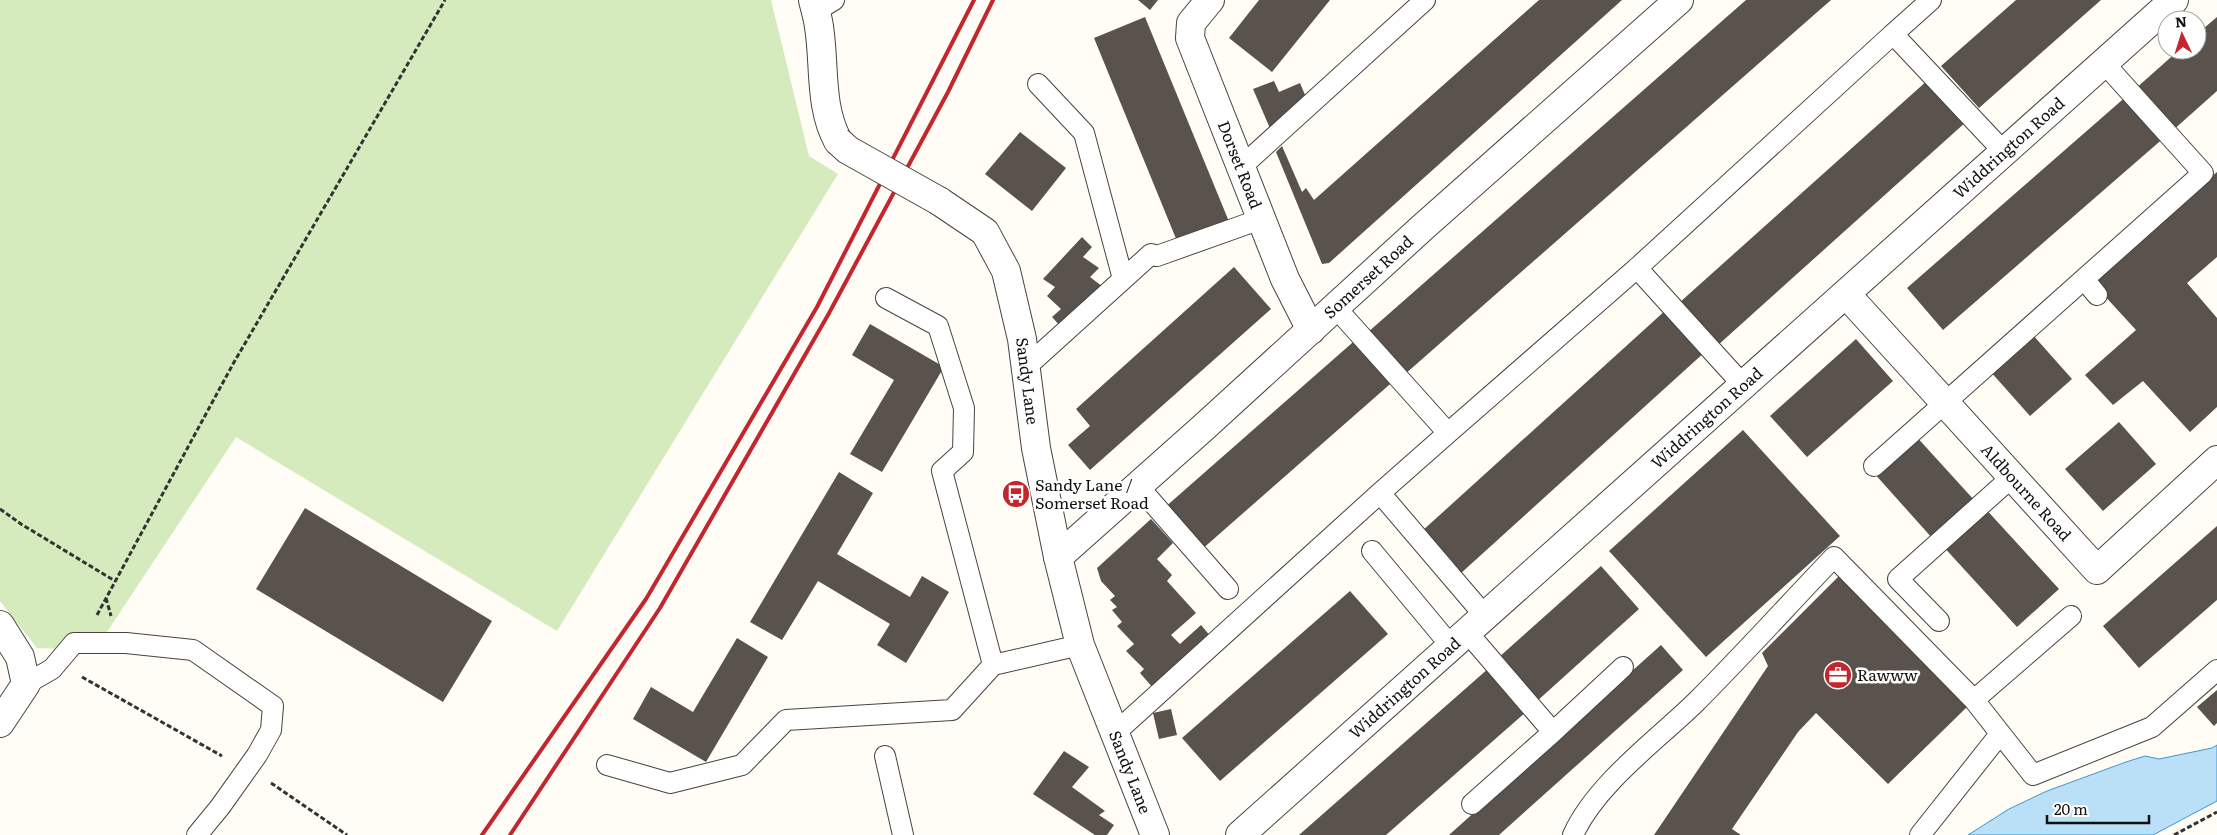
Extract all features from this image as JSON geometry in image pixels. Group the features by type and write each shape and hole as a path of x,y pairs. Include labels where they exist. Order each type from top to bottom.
{"street":[{"name":"Dorset Road","path":"1210,0 1191,23 1190,38 1285,279 1311,330"},
{"name":"Somerset Road","path":"1058,557 1679,0"},
{"name":"Widdrington Road","path":"1240,835 2174,0"},
{"name":"Sandy Lane","path":"821,4 819,26 827,111 832,130 838,141 848,150 939,201 984,232 1006,271 1022,339 1036,448 1058,557 1080,645 1155,835"},
{"name":"Aldbourne Road","path":"1846,294 2097,570 2217,460"},
{"path":"0,624 20,657 26,684 0,723"}],"lane":[{"path":"1240,168 1425,0"},
{"path":"1115,733 1380,493 1637,268 1931,0"},
{"path":"1893,34 2004,152"},
{"path":"1874,466 2210,167 2104,63"},
{"path":"1038,84 1084,133 1123,279"},
{"path":"1026,367 1151,254 1157,256 1261,219"},
{"path":"1637,268 1744,385"},
{"path":"2084,280 2097,295"},
{"path":"886,298 938,326 964,408 963,452 942,471 994,664"},
{"path":"1336,308 1448,433"},
{"path":"1939,621 1898,579 2012,477"},
{"path":"1138,486 1228,589"},
{"path":"1380,493 1467,631 1553,732"},
{"path":"1372,551 1467,631"},
{"path":"1574,835 1580,819 1606,788 1696,702 1834,556 1974,700 2033,775 2152,727 2217,670"},
{"path":"1974,700 2072,616"},
{"path":"26,684 52,669 74,643 126,643 193,650 273,706 271,730 257,755 220,807 197,835"},
{"path":"608,765 670,783 736,767 742,765 786,720 952,710 994,664 1080,645"},
{"path":"1472,804 1623,667"},
{"path":"1920,835 2000,734"},
{"path":"885,756 903,835"}],"path":[{"path":"0,509 21,524 115,581 233,364 445,0"},
{"path":"52,669 84,677 226,759"},
{"path":"272,784 347,835"},
{"path":"2174,835 2217,812"}],"green space":[{"path":"0,0 771,0 809,156 838,174 557,631 236,437 95,650 37,648 0,601"}],"water":[{"path":"2217,745 2217,801 2153,835 1968,835 2009,809 2047,791 2126,762 2145,756 2159,759 2212,748"}],"building":[{"path":"1138,0 1158,0 1150,10"},
{"path":"1259,0 1330,0 1272,72 1229,38"},
{"path":"1539,0 1622,0 1329,263 1322,264 1276,152 1282,146 1302,192 1306,188 1314,200"},
{"path":"1746,0 1831,0 1404,375 1367,333"},
{"path":"2016,0 2101,0 1979,108 1941,66"},
{"path":"1145,17 1230,224 1179,246 1094,38"},
{"path":"2217,17 2217,91 2171,132 2134,90 2168,60 2207,60 2207,26"},
{"path":"1929,79 1967,121 1717,346 1679,303"},
{"path":"1274,81 1279,92 1300,83 1308,102 1272,133 1253,89"},
{"path":"2129,94 2166,136 1943,330 1907,288"},
{"path":"1020,132 1066,168 1032,211 985,174"},
{"path":"2217,172 2217,257 2187,283 2217,318 2217,407 2190,432 2143,381 2113,405 2085,375 2136,330 2091,281"},
{"path":"1082,237 1092,247 1083,257 1099,268 1090,277 1103,287 1063,329 1052,317 1061,309 1047,296 1055,287 1043,279"},
{"path":"1234,267 1271,309 1090,470 1068,445 1090,426 1076,409"},
{"path":"1667,309 1706,351 1460,574 1421,532"},
{"path":"870,324 944,367 882,472 850,454 894,380 852,355"},
{"path":"2032,334 2072,379 2030,416 1990,371"},
{"path":"1360,336 1397,378 1200,551 1163,509"},
{"path":"1856,339 1893,381 1807,457 1770,416"},
{"path":"2119,422 2156,464 2103,511 2065,469"},
{"path":"1743,430 1840,536 1706,657 1609,551"},
{"path":"1914,434 1975,501 1933,539 1873,472"},
{"path":"839,472 873,493 837,554 910,597 922,576 949,592 906,663 877,645 890,624 818,581 782,640 750,622"},
{"path":"1983,506 2059,589 2017,627 1941,544"},
{"path":"305,508 492,621 443,702 256,589"},
{"path":"1151,519 1173,543 1157,559 1172,575 1167,581 1196,613 1171,635 1180,644 1201,625 1212,638 1154,689 1140,673 1144,669 1126,651 1134,644 1117,626 1122,622 1112,610 1117,607 1110,600 1115,596 1101,581 1097,568"},
{"path":"2217,526 2217,600 2139,668 2103,626"},
{"path":"1601,566 1639,609 1536,702 1498,658"},
{"path":"1841,574 1967,707 1888,784 1816,713 1798,732 1732,829 1741,835 1654,835 1768,666 1762,653"},
{"path":"1350,591 1388,634 1220,781 1182,738"},
{"path":"737,638 768,657 706,762 633,719 651,687 693,712"},
{"path":"1661,645 1683,670 1499,835 1449,835"},
{"path":"1489,668 1527,711 1386,835 1299,835"},
{"path":"2217,690 2217,723 2214,726 2197,707"},
{"path":"1171,709 1177,735 1159,739 1153,713"},
{"path":"1064,751 1089,767 1072,787 1105,811 1099,815 1114,825 1107,835 1095,835 1033,794"}],"railway":[{"path":"482,835 646,599 817,307 974,0"},
{"path":"510,835 660,608 828,315 948,92 993,0"}],"place":[{"name":"Sandy Lane / Somerset Road","path":"1016,494"},
{"name":"Rawww","path":"1838,675"}]}
